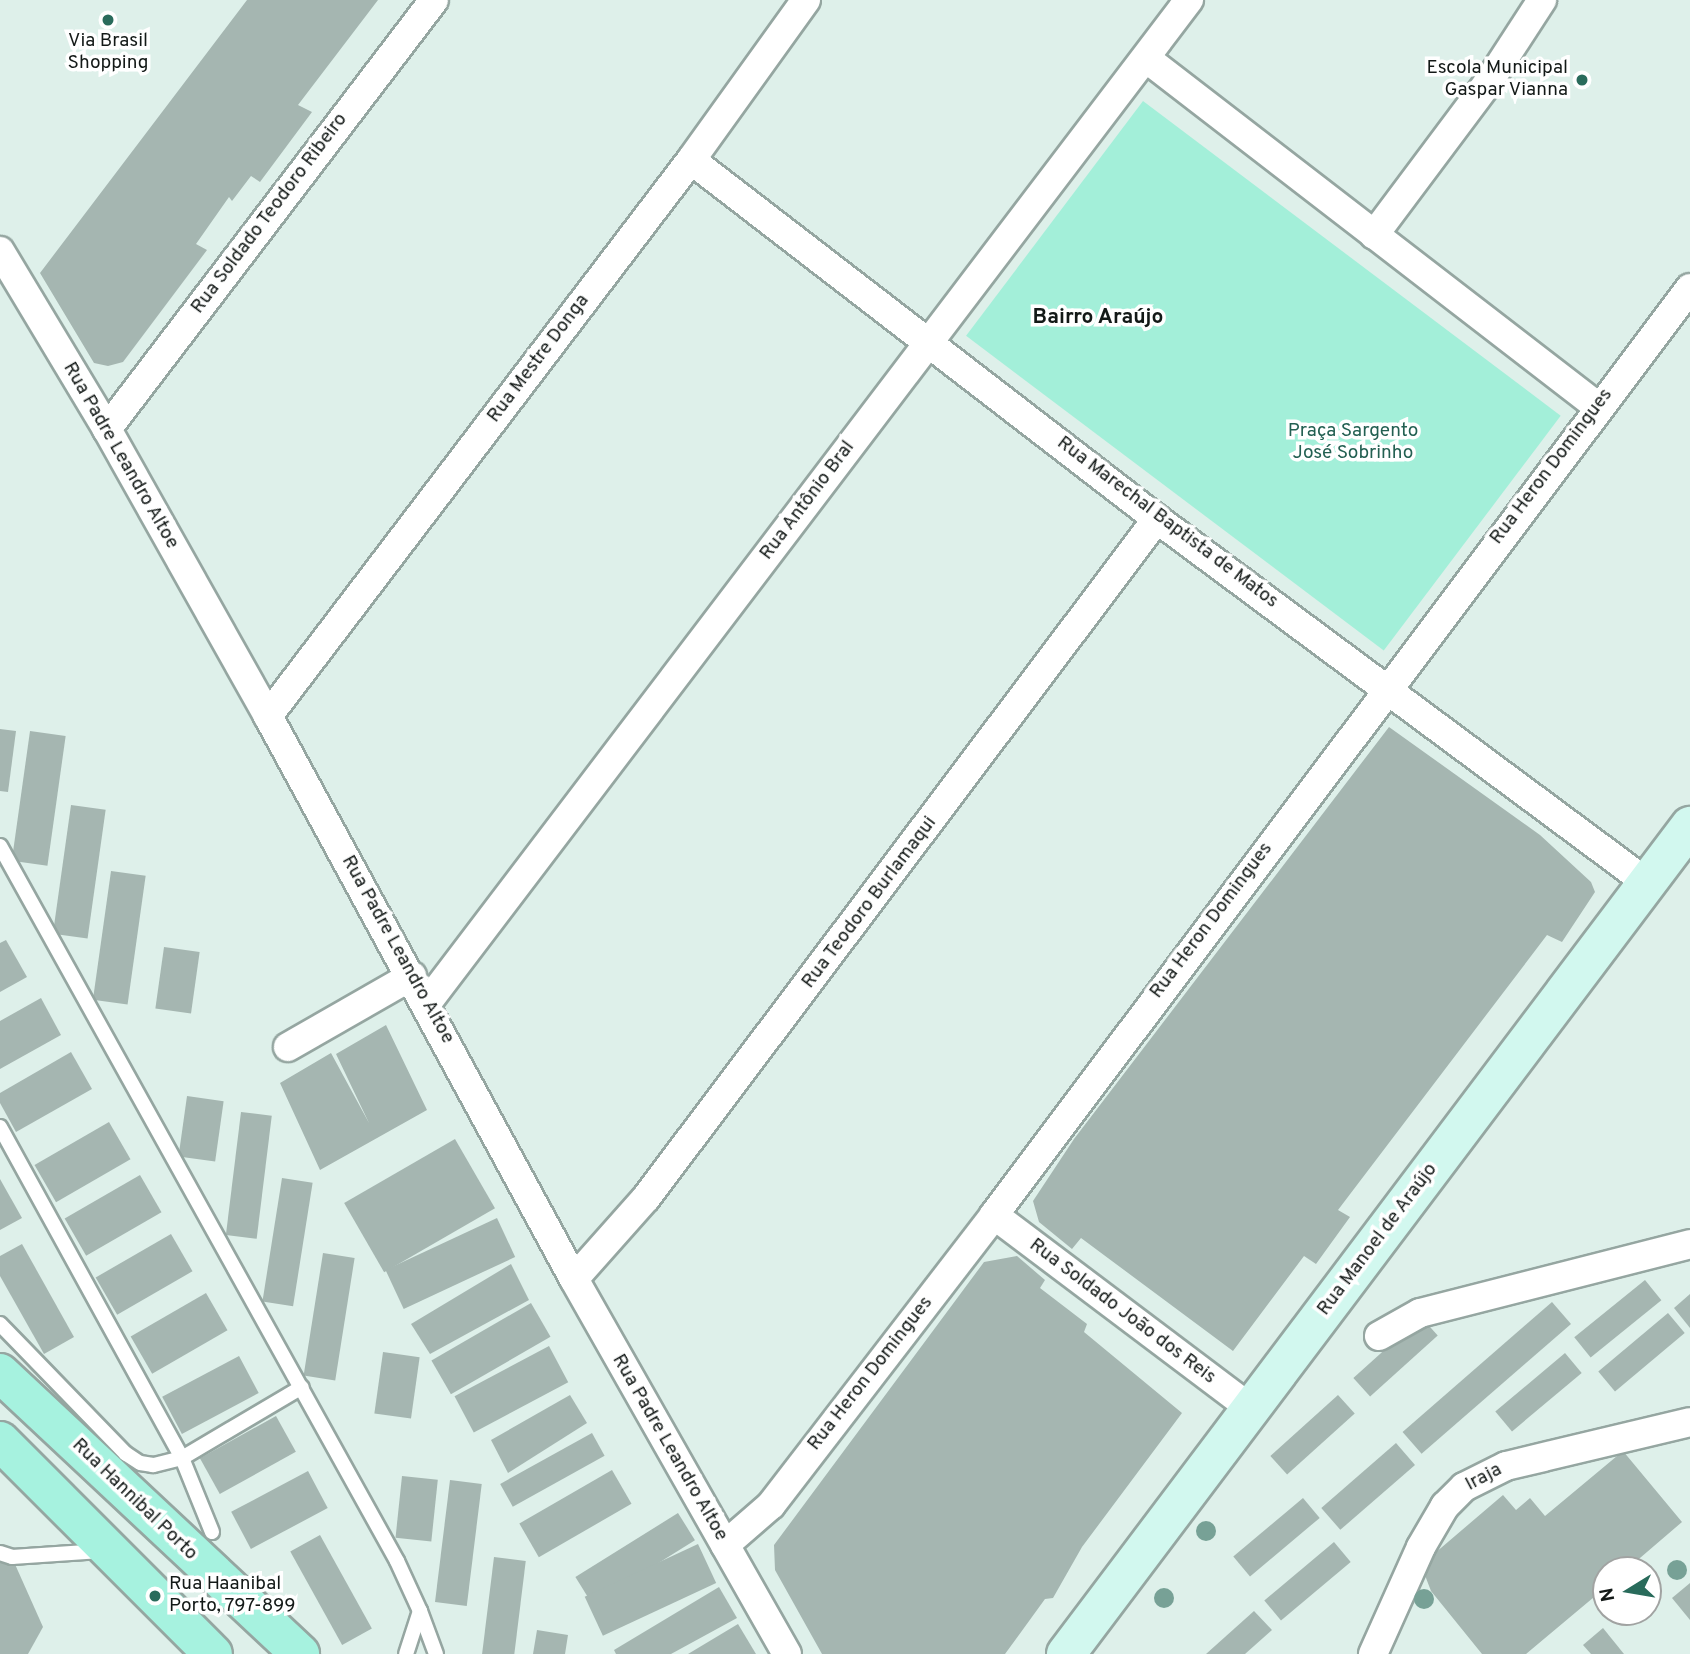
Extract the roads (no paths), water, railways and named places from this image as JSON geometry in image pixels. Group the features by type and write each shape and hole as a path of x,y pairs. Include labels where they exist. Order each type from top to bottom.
{"main road":[{"name":"Rua Hannibal Porto","path":"0,1373 300,1654"},
{"path":"0,1441 213,1654"}],"street":[{"name":"Rua Soldado Teodoro Ribeiro","path":"107,429 434,0"},
{"name":"Rua Mestre Donga","path":"268,716 691,160 806,0"},
{"name":"Rua Antônio Bral","path":"427,1003 930,340 1147,59 1189,0"},
{"path":"1374,235 1492,77 1542,0"},
{"path":"1147,59 1597,406"},
{"name":"Rua Marechal Baptista de Matos","path":"691,160 930,340 1157,519 1387,687 1646,883"},
{"name":"Rua Padre Leandro Altoe","path":"0,251 107,429 268,716 427,1003 574,1279 787,1654"},
{"name":"Rua Heron Domingues","path":"725,1545 771,1505 994,1214 1597,406 1690,288"},
{"name":"Rua Teodoro Burlamaqui","path":"574,1279 646,1198 1157,519"},
{"name":"Rua Manoel de Araújo","path":"1066,1654 1690,825"},
{"path":"288,1047 412,976"},
{"name":"Rua Soldado João dos Reis","path":"994,1214 1250,1408"},
{"path":"1379,1336 1420,1313 1690,1244"},
{"name":"Iraja","path":"1373,1654 1421,1547 1445,1506 1464,1487 1506,1466 1690,1422"}],"lane":[{"path":"0,846 302,1387 420,1611 436,1654"},
{"path":"0,1127 182,1458 212,1532"},
{"path":"0,1324 126,1454 153,1465 182,1458 302,1387"},
{"path":"0,1553 12,1557 109,1550"},
{"path":"406,1654 420,1611"}],"place":[{"name":"Via Brasil Shopping","path":"108,20"},
{"name":"Escola Municipal Gaspar Vianna","path":"1582,80"},
{"name":"Rua Haanibal Porto, 797-899","path":"155,1596"}],"district":[{"name":"Bairro Araújo","path":"1098,318"}],"park label":[{"name":"Praça Sargento José Sobrinho","path":"1353,443"}]}
